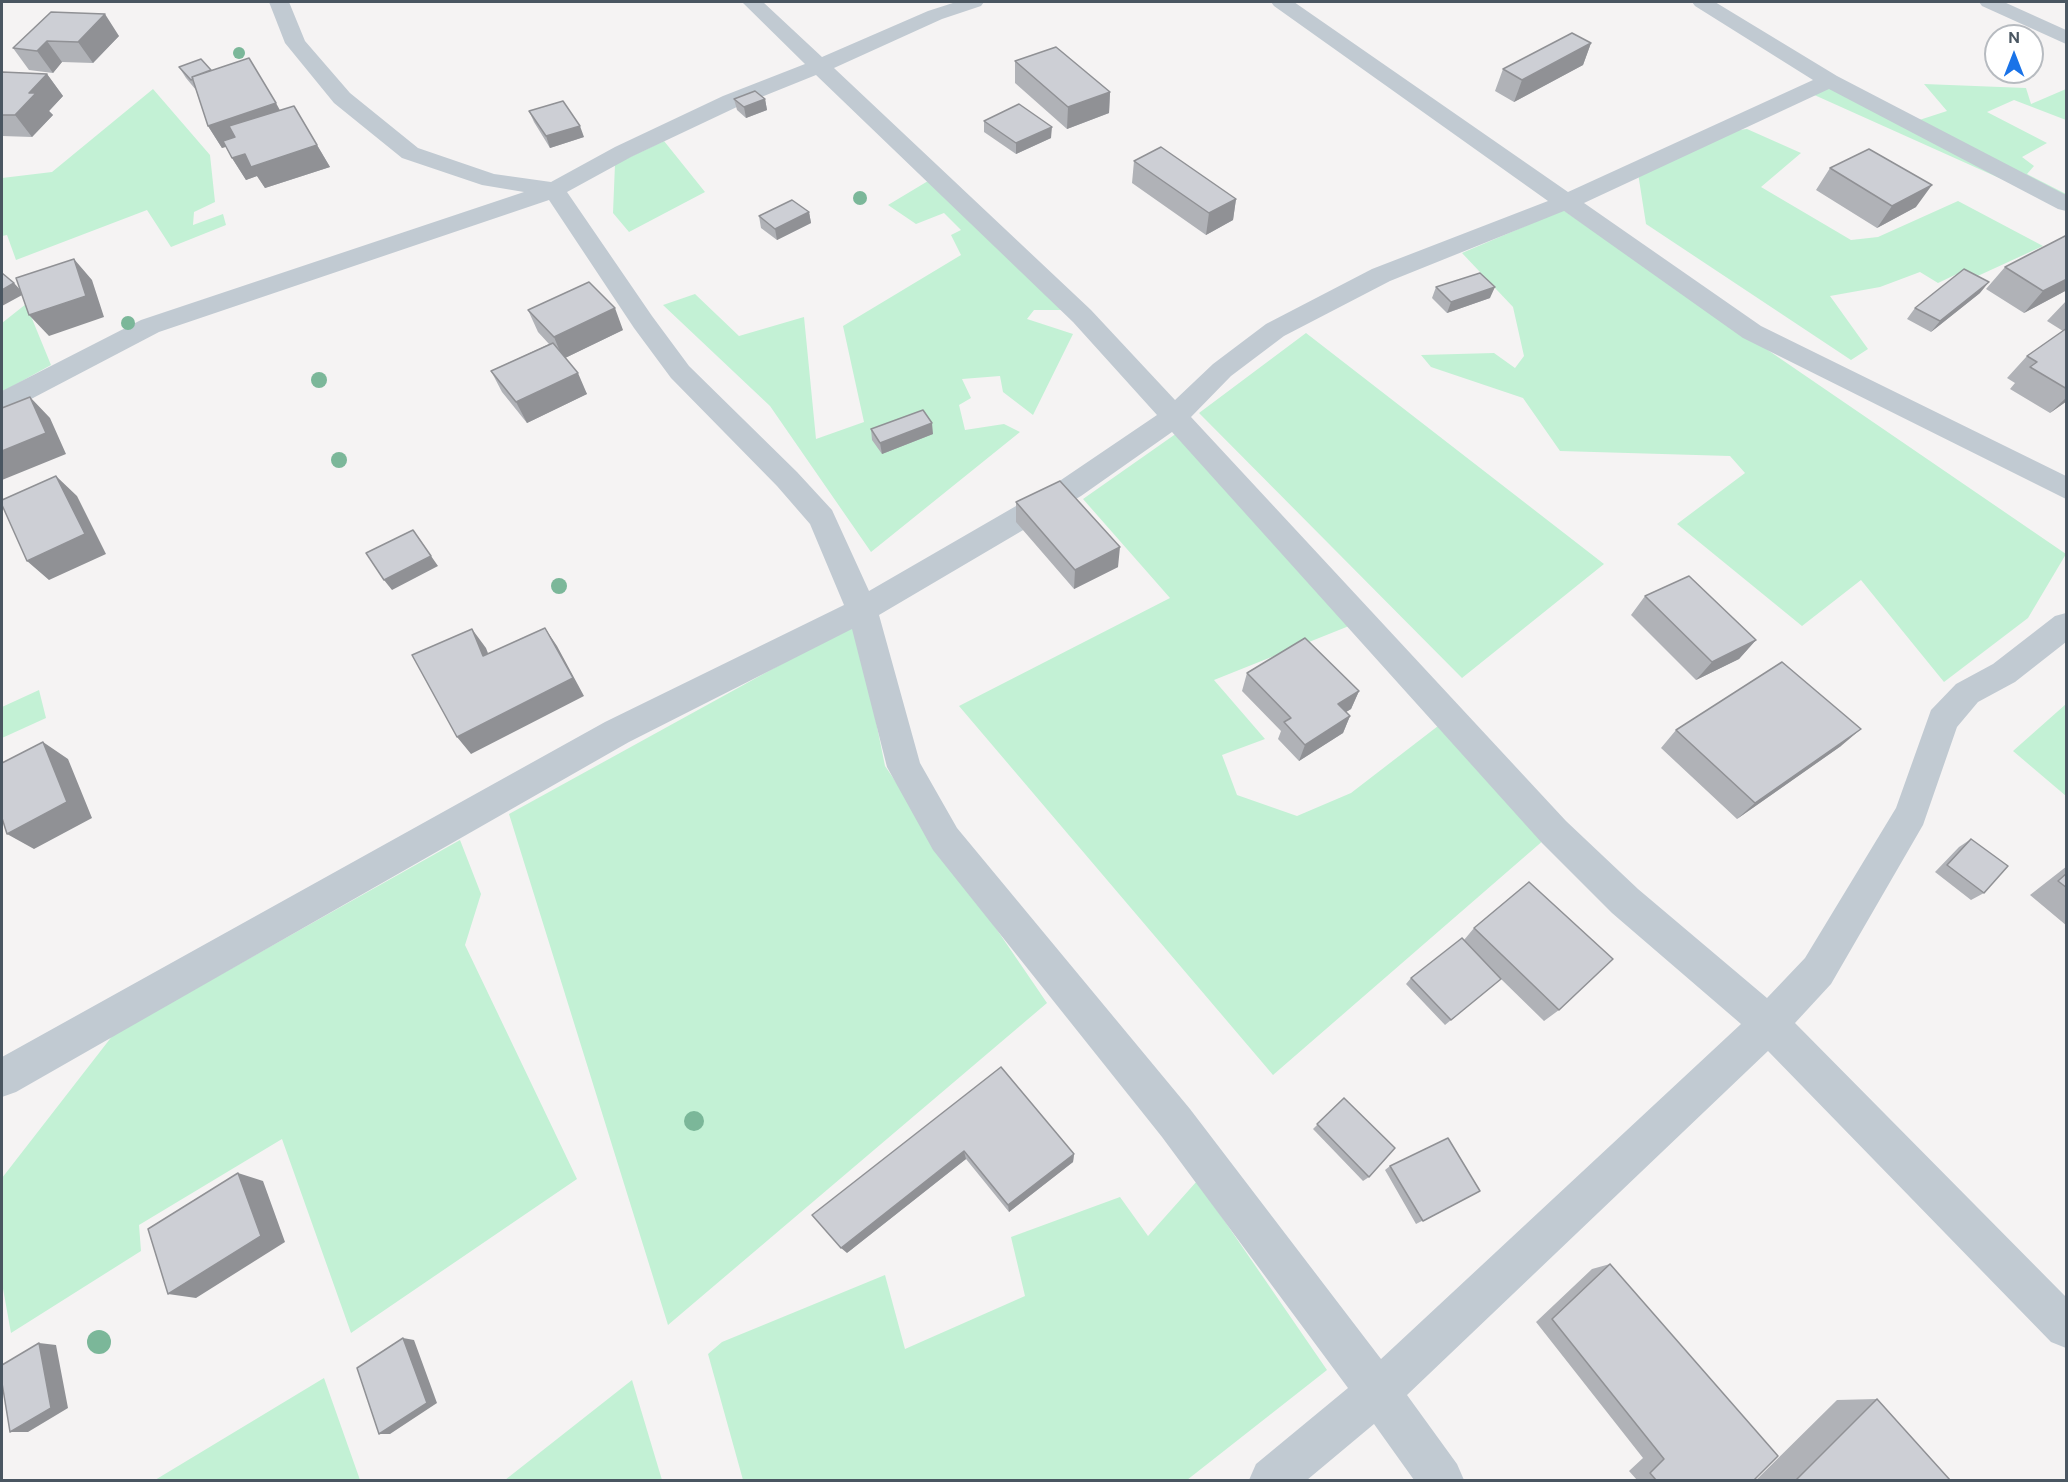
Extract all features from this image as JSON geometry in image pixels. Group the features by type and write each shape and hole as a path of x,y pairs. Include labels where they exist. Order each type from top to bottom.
{"street":[{"path":"279,2 295,43 342,98 410,153 490,180 554,190 643,322 680,372 787,478 822,518 862,610 904,767 945,839 1176,1123 1378,1392 1441,1480"},
{"path":"752,2 1082,316 1554,832 1625,901 1769,1024 2067,1327"},
{"path":"2,402 150,326 554,190 624,152 731,101 818,67 935,15 974,2"},
{"path":"1281,2 1477,137 1752,332 2067,488"},
{"path":"1702,2 1829,81 2067,204"},
{"path":"1989,2 2067,38"},
{"path":"2,1078 617,732 862,610 1071,488 1174,417 1222,370 1275,330 1381,275 1566,202 1829,81"},
{"path":"1272,1480 1378,1392 1769,1024 1818,971 1911,814 1943,720 1966,693 2004,673 2067,626"}],"green space":[{"path":"1924,84 2026,88 2031,104 2066,89 2066,120 2014,100 1987,112 2047,143 2022,157 2034,166 2027,174 2066,194 2066,208 1801,89 1826,86 1907,124 1947,111"},
{"path":"153,89 210,155 215,202 194,212 193,225 223,214 226,225 171,247 147,210 16,260 7,235 2,236 2,178 52,172"},
{"path":"1747,129 1801,153 1761,187 1851,240 1878,237 1958,201 2043,246 1969,280 1957,274 1938,283 1920,272 1880,287 1830,296 1868,349 1851,360 1646,224 1638,173 1717,133"},
{"path":"664,141 705,192 629,232 613,213 615,164"},
{"path":"928,181 1069,310 1034,310 1027,319 1073,334 1033,415 1003,392 1000,376 962,379 971,398 959,405 965,430 1004,424 1020,432 871,552 770,406 663,305 695,294 739,336 804,317 816,439 864,422 843,326 961,255 951,235 961,230 944,213 916,224 888,205"},
{"path":"1563,210 2066,554 2028,618 1944,682 1861,580 1802,626 1677,524 1745,473 1730,456 1560,451 1523,398 1431,367 1421,355 1494,353 1515,368 1524,356 1513,307 1462,253"},
{"path":"26,304 51,365 2,392 2,323"},
{"path":"1306,333 1604,564 1462,678 1199,413"},
{"path":"1177,433 1349,626 1214,680 1265,739 1222,755 1237,795 1297,816 1351,793 1438,726 1545,839 1273,1075 959,706 1170,598 1083,499"},
{"path":"856,623 885,766 1047,1003 668,1325 509,814"},
{"path":"39,690 46,718 2,738 2,707"},
{"path":"2066,704 2066,796 2013,751"},
{"path":"460,840 481,894 465,945 577,1179 351,1333 282,1139 139,1225 141,1251 11,1333 2,1283 2,1178 113,1035"},
{"path":"1197,1181 1327,1370 1187,1480 743,1480 708,1354 722,1342 885,1275 905,1349 1025,1296 1011,1237 1120,1197 1148,1236"},
{"path":"324,1378 360,1480 155,1480"},
{"path":"632,1380 662,1480 505,1480"}],"building":[{"path":"51,12 105,14 78,42 47,41 37,51 13,48"},
{"path":"1572,33 1591,43 1522,80 1503,69"},
{"path":"1056,47 1110,92 1068,107 1015,61"},
{"path":"249,58 276,103 208,126 192,77"},
{"path":"201,59 211,70 192,77 191,80 179,67"},
{"path":"2,72 47,74 29,93 36,93 15,115 2,115"},
{"path":"755,91 765,99 744,107 734,99"},
{"path":"563,101 580,126 546,136 529,111"},
{"path":"1019,104 1052,127 1016,143 984,121"},
{"path":"294,106 317,145 251,167 245,154 232,158 223,141 235,137 229,126"},
{"path":"1161,147 1236,199 1209,213 1134,161"},
{"path":"1869,149 1932,185 1892,206 1830,168"},
{"path":"792,200 809,212 775,229 759,216"},
{"path":"2067,235 2067,279 2043,291 2005,267"},
{"path":"74,259 86,296 29,315 16,278"},
{"path":"1964,269 1989,282 1940,321 1915,308"},
{"path":"2,273 14,283 2,290"},
{"path":"1480,273 1495,287 1451,302 1436,287"},
{"path":"589,282 615,308 554,337 528,310"},
{"path":"2067,328 2067,389 2030,367 2037,362 2027,356"},
{"path":"553,343 578,373 516,402 491,371"},
{"path":"30,397 46,433 2,451 2,408"},
{"path":"923,410 932,423 880,443 871,429"},
{"path":"56,476 85,534 27,561 2,505 2,500"},
{"path":"1060,481 1120,547 1075,570 1016,502"},
{"path":"413,530 431,556 384,580 366,553"},
{"path":"1689,576 1756,640 1712,662 1645,596"},
{"path":"545,628 573,678 457,737 412,655 472,629 483,656"},
{"path":"1305,638 1359,691 1338,704 1350,716 1305,745 1284,722 1291,718 1247,673"},
{"path":"1782,662 1861,729 1755,803 1676,730"},
{"path":"43,742 67,802 7,834 2,818 2,763"},
{"path":"1971,839 2008,866 1984,893 1947,865"},
{"path":"2067,873 2067,888 2058,881"},
{"path":"1529,882 1613,959 1559,1010 1474,928"},
{"path":"1462,938 1501,979 1451,1020 1411,978"},
{"path":"1001,1067 1074,1154 1008,1205 964,1151 841,1248 812,1215"},
{"path":"1344,1098 1395,1148 1369,1177 1317,1124"},
{"path":"1448,1138 1480,1191 1423,1221 1390,1166"},
{"path":"238,1173 261,1236 168,1294 148,1229"},
{"path":"1610,1264 1778,1456 1754,1480 1656,1480 1650,1473 1664,1459 1552,1319"},
{"path":"403,1338 427,1403 379,1434 357,1368"},
{"path":"39,1343 51,1408 10,1432 2,1383 2,1365"},
{"path":"1877,1399 1950,1480 1796,1480"}]}
